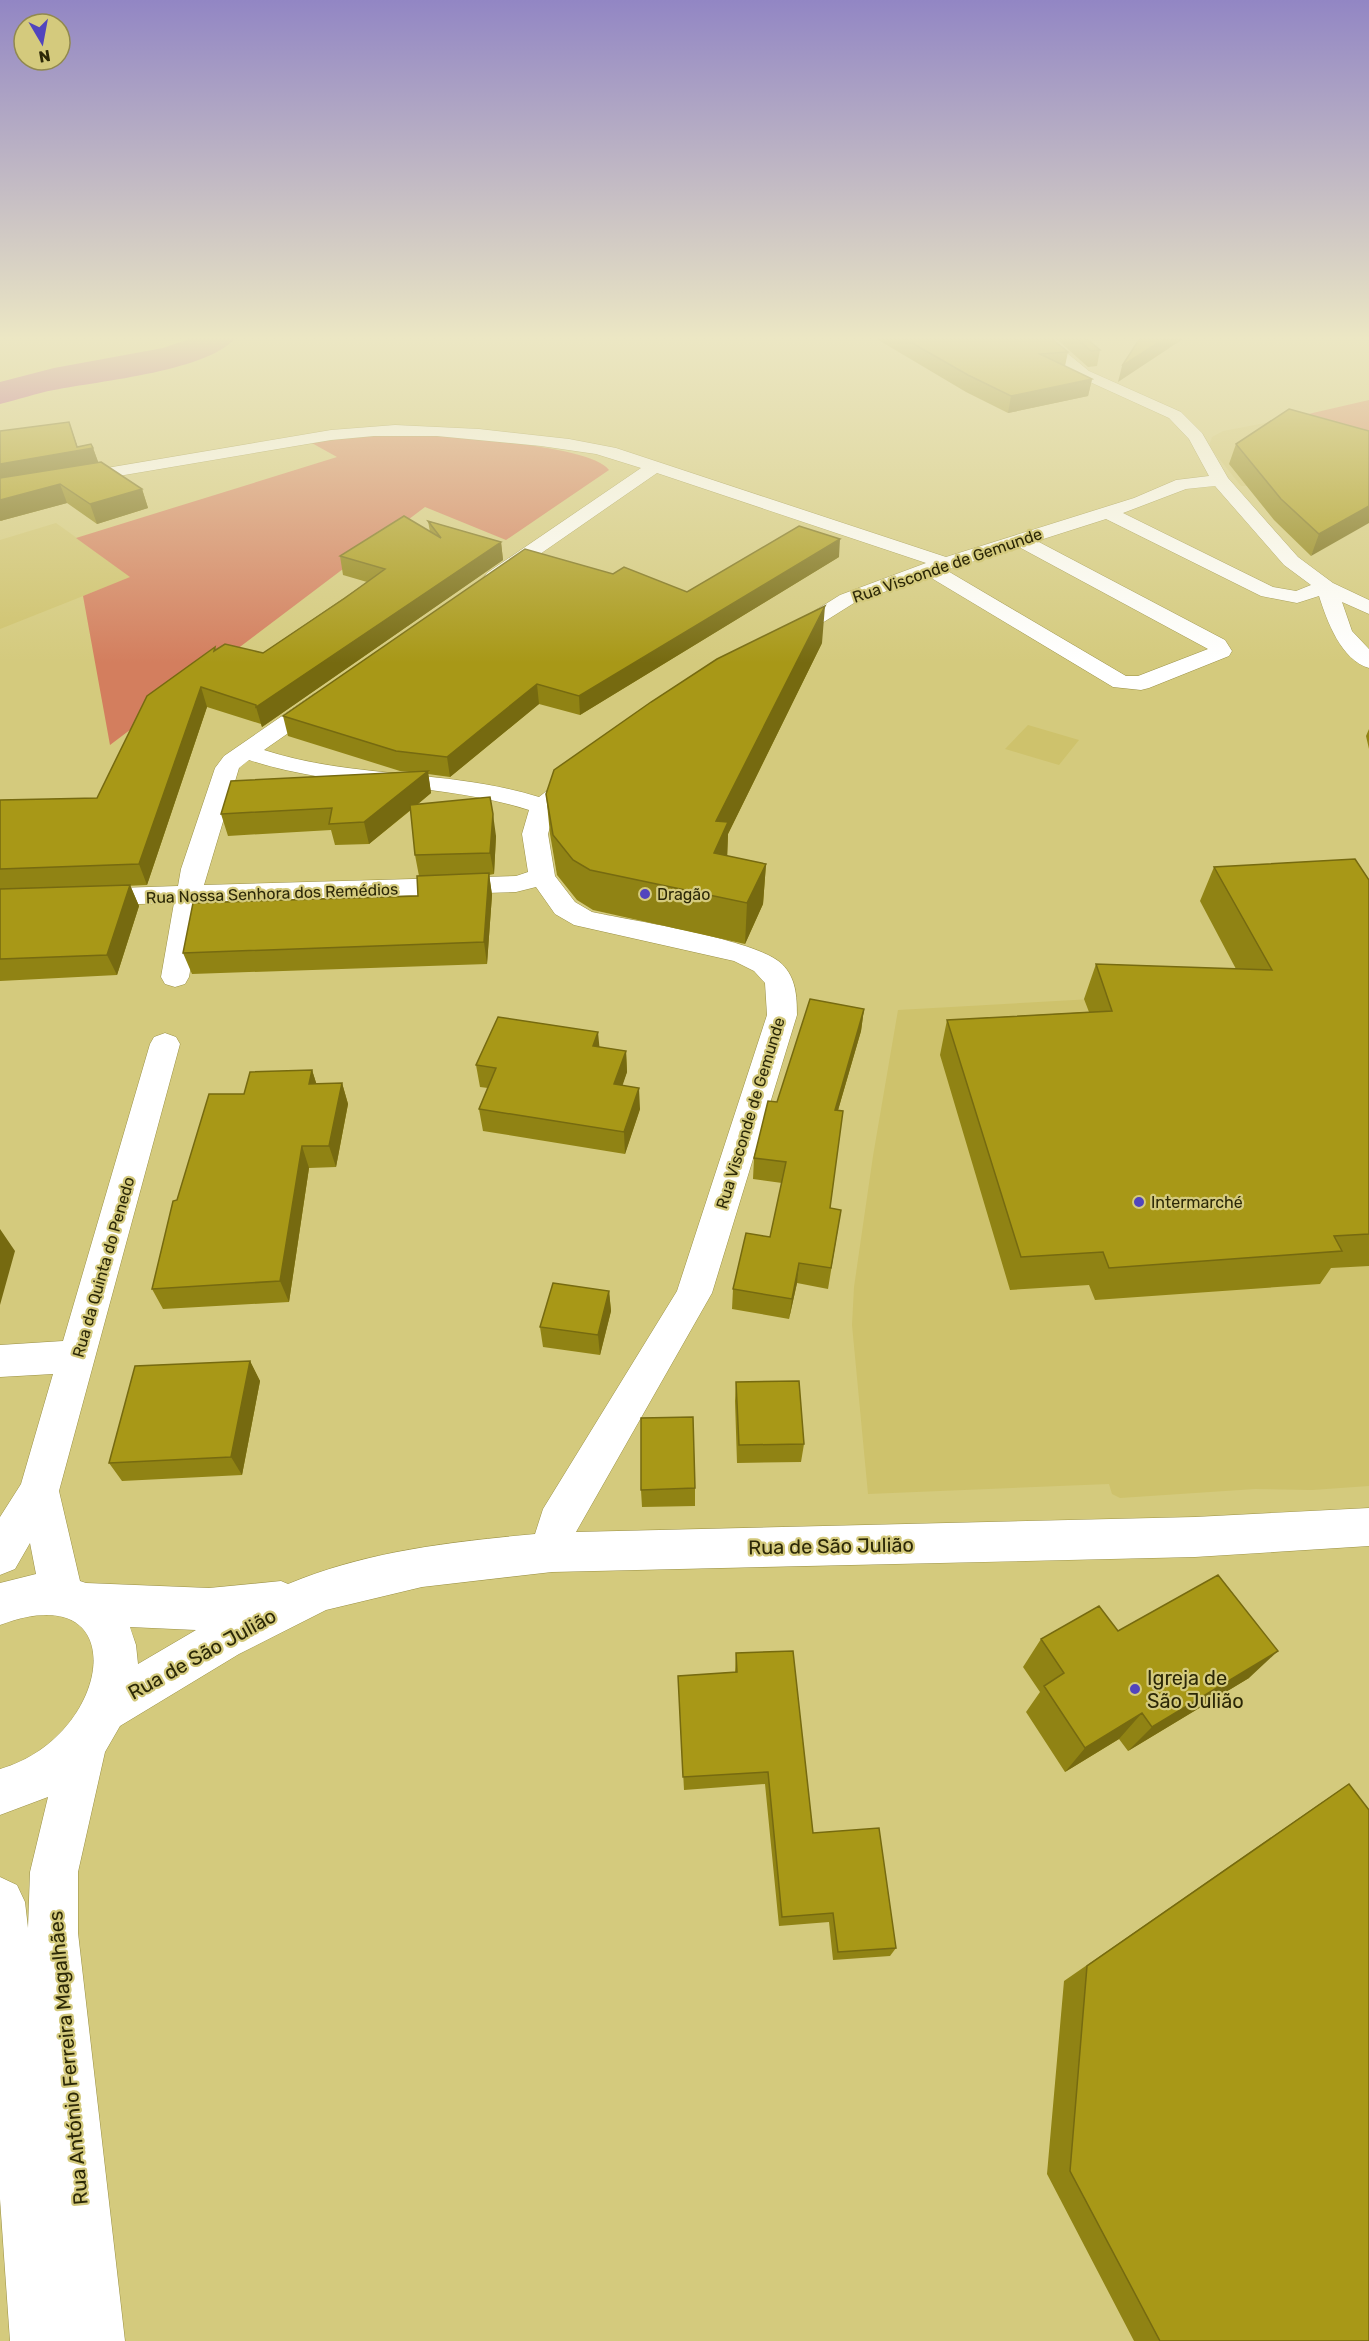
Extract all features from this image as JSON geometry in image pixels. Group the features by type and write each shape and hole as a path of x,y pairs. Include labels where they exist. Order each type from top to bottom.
{"street":[{"path":"0,491 276,444"},
{"path":"568,444 610,452 920,553 936,566 1121,682 1141,683 1221,651 1217,645 1020,540"},
{"path":"1200,444 1220,480 1290,561 1326,587 1369,608"},
{"path":"478,588 654,468"},
{"name":"Rua Visconde de Gemunde","path":"767,650 847,599 936,566 1140,502 1182,484 1220,480"},
{"path":"1106,512 1268,592 1297,597 1326,587"},
{"path":"1326,587 1342,633 1369,661"},
{"path":"175,977 194,869 227,768 232,761 334,690"},
{"path":"247,752 271,762 313,771 467,786 502,793 543,806 604,761"},
{"name":"Rua Visconde de Gemunde","path":"543,806 535,834 543,877 565,908 584,919 742,954 764,963 778,975 783,990 782,1015 694,1293 557,1523 552,1552"},
{"name":"Rua Nossa Senhora dos Remédios","path":"0,900 190,896 516,884 543,877"},
{"name":"Rua da Quinta do Penedo","path":"0,1555 39,1491 165,1044"},
{"path":"0,1361 78,1356"},
{"name":"Rua da Quinta do Penedo","path":"39,1491 75,1599"},
{"name":"Rua de São Julião","path":"0,1604 33,1594 209,1609 298,1600 384,1574 472,1560 552,1552 1160,1538 1369,1527"},
{"name":"Rua António Ferreira Magalhães","path":"75,1599 106,1622 116,1647 116,1676 95,1726 54,1872 53,1933 96,2341"},
{"name":"Rua de São Julião","path":"0,1792 23,1786 56,1768 95,1726 186,1660 298,1600"},
{"path":"0,1902 12,1997 39,2341"}],"shaded area":[{"path":"314,444 520,444 574,454 596,461 609,470 506,540 425,507 110,745 83,596 130,577 76,538 337,457"},
{"path":"1282,444 1268,486 1241,486 1209,446"},
{"path":"56,523 131,577 0,629 0,540"},
{"path":"1028,725 1079,740 1059,765 1005,749"},
{"path":"1110,998 1369,1250 1369,1486 1312,1490 1255,1489 1120,1498 1112,1494 1109,1484 868,1494 852,1325 854,1287 898,1010"}],"building":[{"path":"0,444 76,444 77,447 91,444 93,448 0,464"},
{"path":"1236,444 1369,444 1369,506 1319,534 1281,499"},
{"path":"101,462 142,489 90,504 60,484 0,500 0,478"},
{"path":"404,516 441,538 428,521 501,542 256,707 256,705 201,687 139,864 0,869 0,800 97,798 147,696 215,647 214,651 225,644 263,653 345,598 385,569 340,556"},
{"path":"799,526 840,539 579,696 537,684 447,757 396,751 283,716 525,549 613,574 624,567 687,592"},
{"path":"825,606 716,821 728,822 714,853 766,864 747,903 590,870 573,860 553,835 546,794 554,770 717,659"},
{"path":"428,771 364,822 329,824 332,808 221,814 231,781"},
{"path":"490,797 493,814 490,853 415,855 410,805"},
{"path":"1355,859 1369,880 1369,1234 1334,1236 1342,1251 1109,1268 1103,1252 1021,1257 947,1020 1112,1011 1096,964 1272,970 1214,867"},
{"path":"489,873 484,942 183,953 193,903 418,896 417,876"},
{"path":"130,885 107,955 0,959 0,889"},
{"path":"810,999 864,1009 835,1110 843,1111 830,1208 841,1210 831,1268 799,1263 792,1299 733,1289 746,1233 770,1237 786,1162 754,1158 768,1101 777,1102"},
{"path":"498,1017 598,1032 593,1046 626,1051 614,1084 639,1088 624,1132 479,1109 496,1068 476,1065"},
{"path":"312,1070 309,1084 342,1083 329,1146 302,1146 280,1281 152,1289 173,1201 177,1200 209,1094 244,1094 250,1072"},
{"path":"553,1283 609,1291 598,1335 540,1327"},
{"path":"250,1361 231,1457 109,1463 135,1366"},
{"path":"799,1381 804,1444 739,1445 736,1382"},
{"path":"693,1417 695,1488 641,1490 641,1418"},
{"name":"Igreja de São Julião","path":"1218,1575 1278,1651 1152,1727 1142,1713 1085,1748 1044,1686 1064,1673 1041,1639 1099,1606 1118,1631"},
{"path":"793,1651 813,1833 879,1828 896,1948 838,1952 833,1913 782,1917 768,1772 683,1777 678,1676 737,1672 736,1653"},
{"path":"1349,1784 1369,1810 1369,2341 1160,2341 1070,2171 1087,1966"}],"place":[{"name":"Dragão","path":"645,894"},
{"name":"Intermarché","path":"1139,1202"},
{"name":"Igreja de São Julião","path":"1135,1689"}]}
